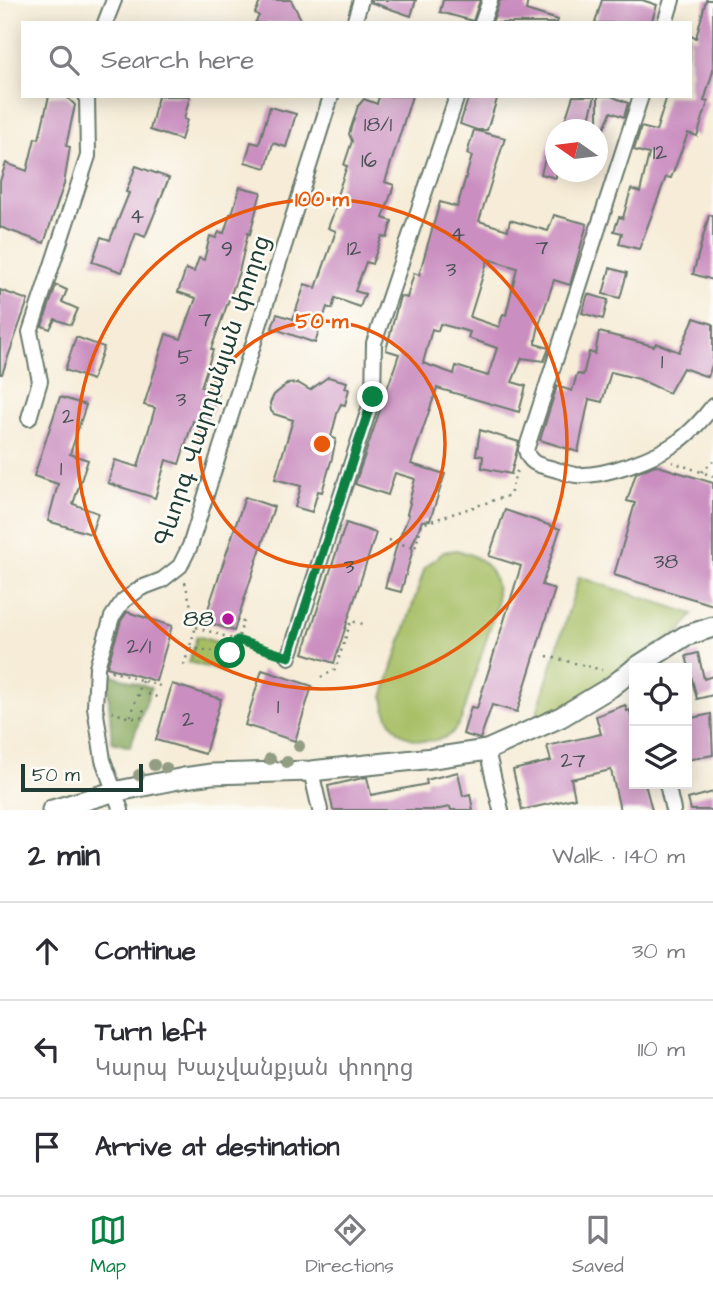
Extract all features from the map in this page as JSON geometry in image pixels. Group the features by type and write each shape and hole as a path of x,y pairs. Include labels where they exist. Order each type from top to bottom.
{"street":[{"path":"107,21 114,0"},
{"path":"355,21 361,0"},
{"path":"483,21 490,0"},
{"path":"666,21 672,0"},
{"path":"29,418 40,381 30,332 88,156 87,98"},
{"name":"Գևորգ Վարդանյան փողոց","path":"117,801 103,760 95,707 97,667 112,617 123,601 141,587 162,580 180,566 190,546 330,98"},
{"path":"289,657 373,397 374,343 456,98"},
{"path":"640,98 526,450 528,457 536,464 574,475 607,471 653,456 678,442 713,406"},
{"path":"644,663 685,636 713,627"},
{"path":"52,810 117,801 211,774 311,771 487,750 561,717 629,674"},
{"path":"487,750 501,810"},
{"path":"311,771 320,810"},
{"path":"668,789 673,810"}],"path":[{"path":"653,456 713,476"},
{"path":"389,540 415,548 422,524 510,495 516,473 528,457"},
{"path":"702,472 713,461"},
{"path":"180,566 196,627 184,665"},
{"path":"190,648 234,654 243,622 237,621"},
{"path":"321,677 335,670 351,621 363,624"},
{"path":"196,627 289,657"},
{"path":"547,656 606,671 611,687"},
{"path":"97,667 160,686"},
{"path":"142,681 132,717 141,717 143,711 150,716"},
{"path":"138,696 146,693 157,697"}],"green space":[{"path":"456,550 476,557 489,568 496,584 497,605 460,722 445,738 415,740 395,728 387,714 383,697 425,567 444,552"},
{"path":"579,577 693,614 681,631 638,656 561,711 535,719"},
{"path":"197,636 232,647 224,672 189,662"},
{"path":"107,673 151,688 130,747 112,742"}],"building":[{"path":"261,0 291,0 302,21 256,21 259,16 255,13"},
{"path":"370,0 416,0 411,16"},
{"path":"443,0 480,0 473,21 440,12"},
{"path":"500,0 528,0 526,10 558,20 558,21 493,21"},
{"path":"602,0 642,0 657,5 652,21 596,21"},
{"path":"706,0 713,0 713,71 704,101 708,102 697,136 688,133 671,178 666,177 639,249 619,244 622,233 614,231 619,217 623,218 631,189 640,192 649,154 634,150 641,127 656,131 666,98 692,98 692,37 696,38"},
{"path":"49,98 68,98 75,105 66,146 70,147 64,184 44,243 0,227 0,181 6,163 27,171 35,138 39,139"},
{"path":"158,98 189,98 181,140 150,130"},
{"path":"378,98 411,98 385,182 394,185 383,218 392,221 387,238 382,236 372,264 366,262 355,291 365,294 360,307 335,298 332,309 327,307 315,343 272,328 277,314 293,319 305,284 316,288 336,231 328,228 339,199 336,198 352,141 349,134 358,106 364,99 377,104"},
{"path":"468,98 497,98 487,130 477,130 460,124"},
{"path":"572,98 594,98 589,119 566,119"},
{"path":"598,98 616,98 628,103 624,117 611,112 608,119 598,119"},
{"path":"270,107 296,114 286,147 273,143 266,168 245,162 251,142 259,144"},
{"path":"474,130 505,138 479,221 508,230 510,220 548,231 554,215 587,224 570,285 554,280 539,325 535,344 549,348 544,361 522,358 512,382 526,386 519,412 437,388 411,464 445,474 430,520 422,521 411,548 413,549 401,592 385,588 397,544 409,515 409,502 415,479 395,473 388,495 355,484 399,354 386,350 400,296 407,298 414,273 419,275 440,202 457,207 472,156 467,154","holes":["488,259 517,268 506,315 503,314 499,327 470,317","440,324 470,332 468,338 497,348 488,376 456,366 454,374 423,363 432,329 438,331"]},
{"path":"545,158 545,175 541,174"},
{"path":"136,166 169,178 145,237 136,233 122,272 92,262 101,237 110,240 129,193 126,192"},
{"path":"240,187 261,192 239,272 211,349 213,350 201,387 218,393 207,426 193,421 179,464 166,460 155,498 108,483 115,460 138,467 155,408 144,405 166,334 181,339 196,298 178,292 186,269 194,272 199,258 204,260 210,236 216,238 219,232 224,233"},
{"path":"709,215 713,215 713,280 693,274"},
{"path":"610,268 627,273 620,298 603,294"},
{"path":"56,285 67,290 62,302 78,309 71,325 55,319 50,329 42,326"},
{"path":"0,290 28,300 2,374 0,374"},
{"path":"588,294 608,300 603,319 582,313"},
{"path":"694,318 713,324 713,362 708,377 683,368 669,393 639,379 611,372 602,402 589,399 578,452 540,440 557,386 572,391 577,374 583,375 589,352 595,354 599,332 654,346 656,343 679,352"},
{"path":"76,337 104,347 92,380 65,370"},
{"path":"328,377 347,382 345,388 349,389 345,405 341,404 338,410 331,437 336,439 332,458 322,492 318,491 312,512 295,507 301,486 275,479 293,420 274,414 270,403 274,395 287,384 298,383 310,390"},
{"path":"60,397 86,405 70,454 88,460 73,504 98,513 91,534 48,521 58,484 34,476"},
{"path":"480,430 519,442 511,474 482,468 483,456 476,455"},
{"path":"655,465 713,483 713,605 614,575 635,503 627,501 636,473"},
{"path":"245,497 274,507 234,631 204,621"},
{"path":"505,510 560,529 542,585 555,589 517,712 492,705 480,739 463,734 471,707 477,708 521,566 489,556"},
{"path":"346,523 376,533 334,663 303,653"},
{"path":"127,612 172,626 156,681 107,667 121,621"},
{"path":"698,653 704,679 713,676 713,695 697,699 692,679 692,663 688,663 686,656"},
{"path":"262,670 312,686 295,741 245,725"},
{"path":"172,684 221,699 205,754 156,740"},
{"path":"625,705 629,710 629,789 646,789 652,810 620,810 611,770 571,779 575,798 522,810 513,770 551,761 547,746 601,734 596,716"},
{"path":"711,714 713,755 692,759 692,718"},
{"path":"458,772 463,796 470,794 473,810 451,810 450,807 435,810 333,810 328,786 367,777 371,795 427,784 426,780"},
{"path":"713,792 713,810 691,810 688,799"}],"place":[{"name":"88","path":"228,619"}],"route":[{"path":"230,653 234,654 237,640 289,657 373,397"}]}
